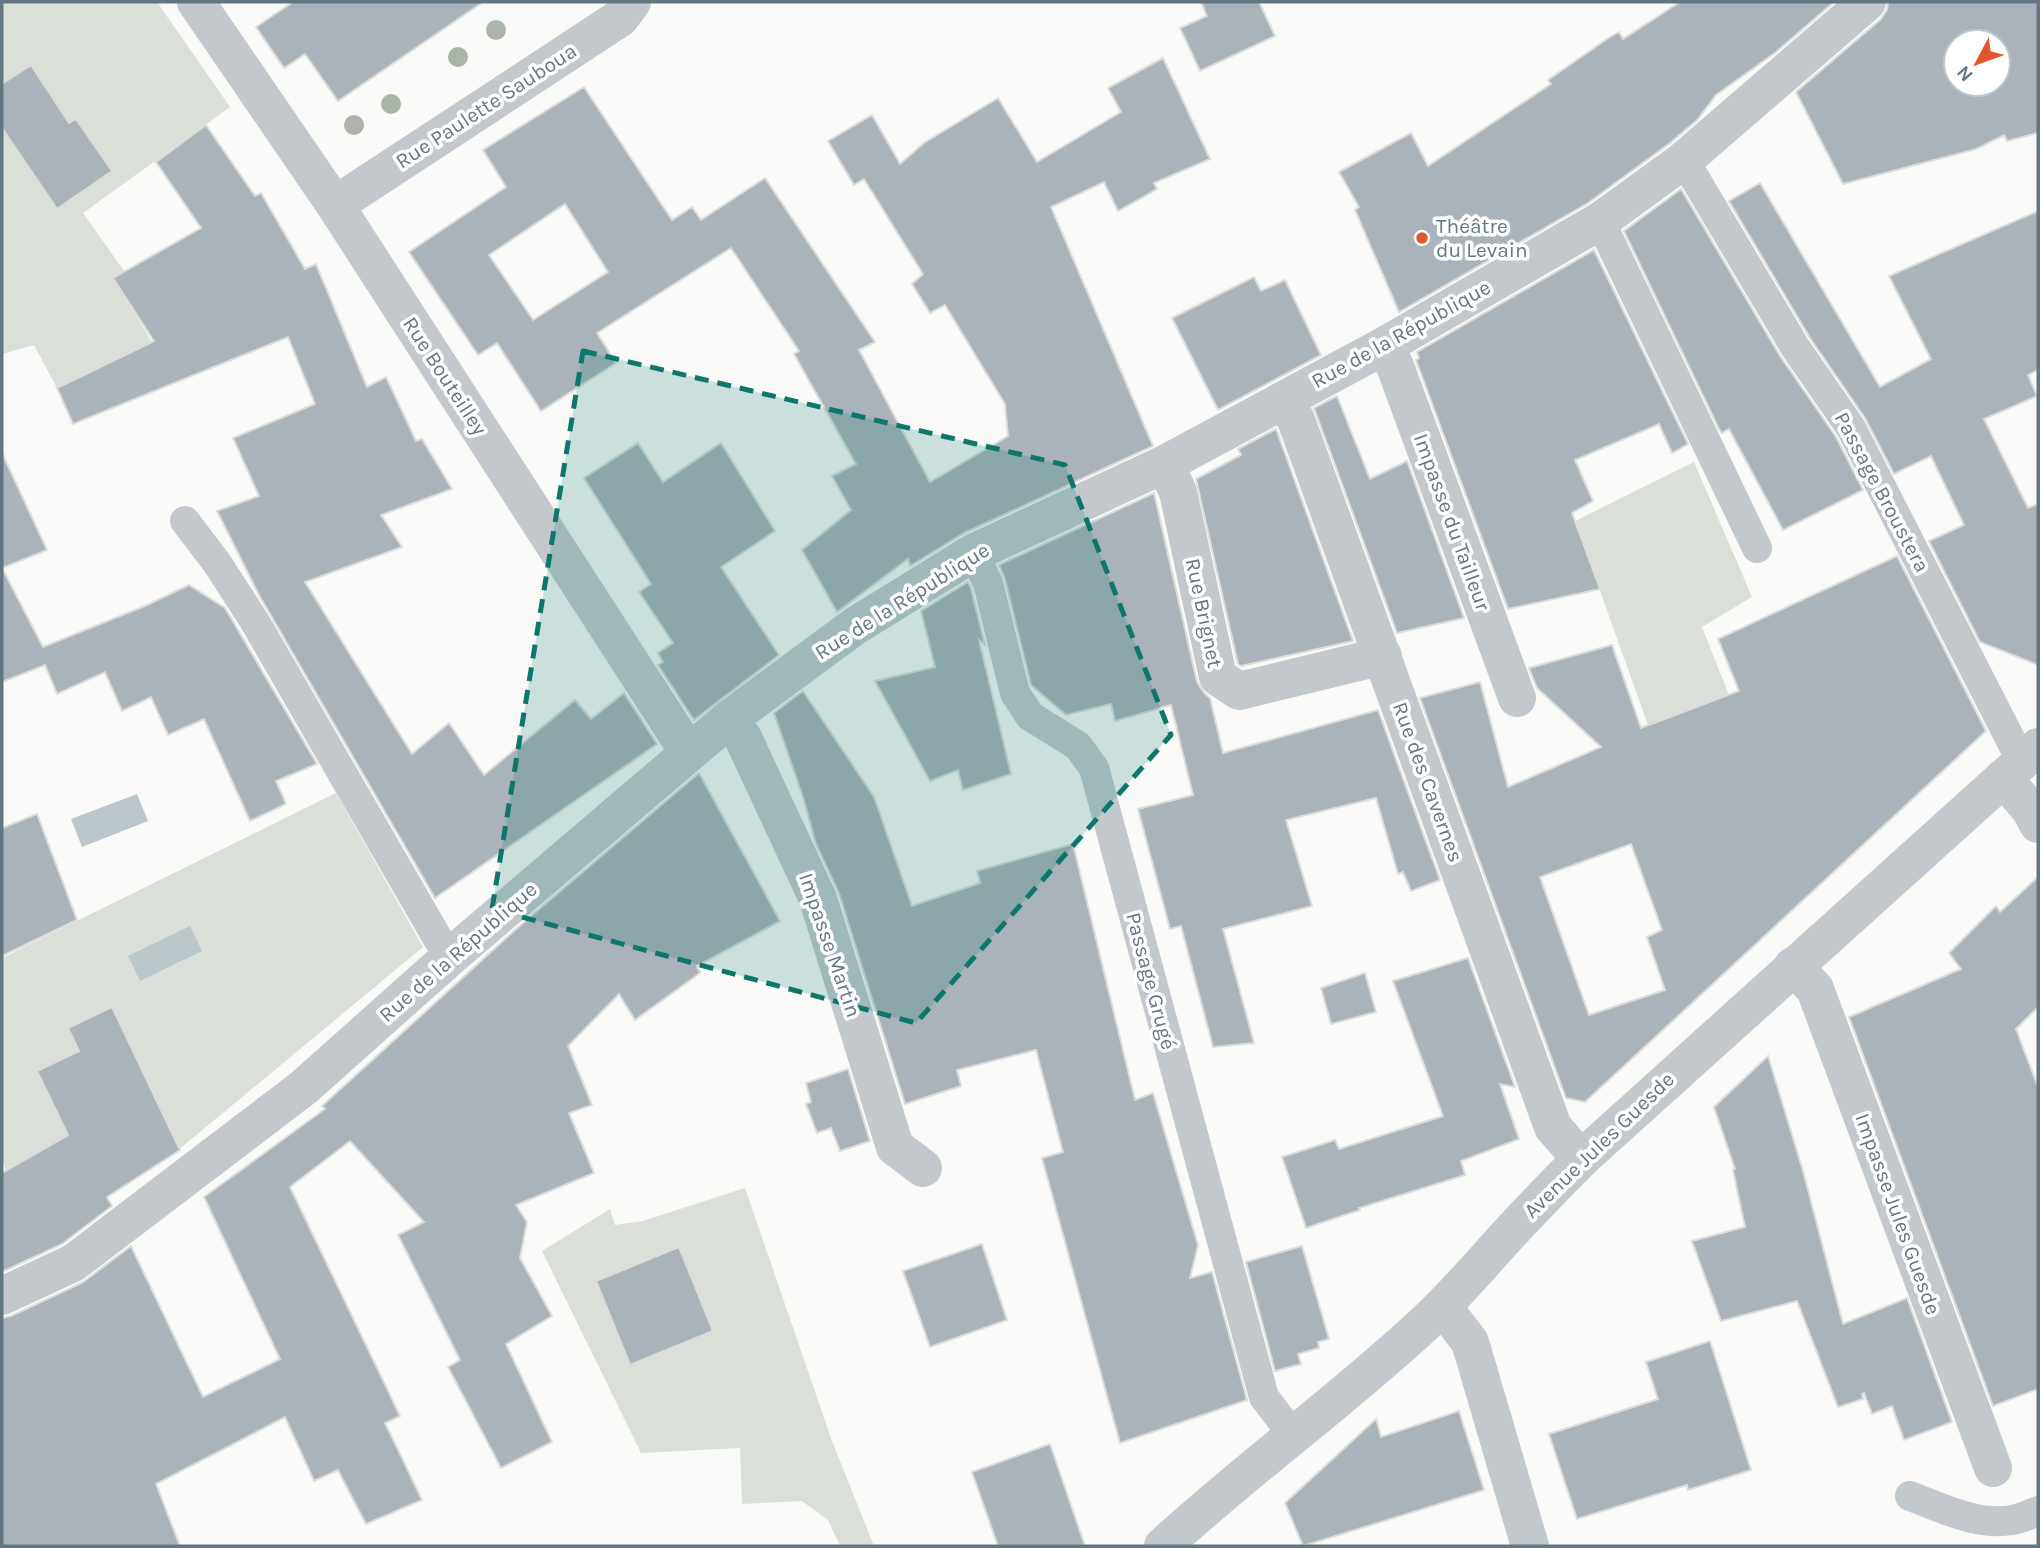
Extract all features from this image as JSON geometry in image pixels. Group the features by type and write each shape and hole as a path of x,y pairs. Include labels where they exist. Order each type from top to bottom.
{"street":[{"name":"Rue Bouteilley","path":"196,2 335,205 689,753"},
{"name":"Rue Paulette Sauboua","path":"335,205 620,18 632,2"},
{"name":"Rue de la République","path":"2,1296 73,1263 303,1088 451,956 689,753 855,626 973,553 1165,464 1384,346 1600,221 1684,160 1867,2"},
{"name":"Impasse du Tailleur","path":"1384,346 1395,366 1517,698"},
{"name":"Rue des Cavernes","path":"1284,400 1296,420 1553,1127 1581,1159"},
{"name":"Rue Brignet","path":"1165,464 1178,492 1218,677 1239,691 1383,656"},
{"name":"Impasse Martin","path":"730,719 743,738 818,899 895,1147 923,1168"},
{"path":"2021,762 2030,809 2038,824"},
{"name":"Avenue Jules Guesde","path":"1163,1546 1212,1502 1349,1390 1443,1307 1581,1159 2021,762"},
{"name":"Impasse Jules Guesde","path":"1793,965 1815,989 1993,1468"},
{"path":"1443,1307 1470,1342 1530,1546"}],"lane":[{"name":"Passage Broustera","path":"1684,160 1795,347 1852,428 2021,762"},
{"path":"1600,221 1757,548"},
{"path":"185,521 217,563 255,622 438,939 451,956"},
{"name":"Passage Grugé","path":"973,553 988,583 1016,693 1030,716 1078,746 1094,768 1264,1397 1293,1435"},
{"path":"1910,1496 1949,1511 1988,1521 2013,1520 2038,1511"}],"highlighted area":[{"path":"583,351 1065,465 1171,735 916,1023 492,909"}],"shaded area":[{"path":"2,2 157,2 230,107 83,213 124,271 113,278 152,342 57,388 34,345 2,354"},
{"path":"1694,462 1752,597 1702,627 1729,695 1648,725 1575,521"},
{"path":"336,793 423,947 183,1146 32,1245 2,1159 2,958"},
{"path":"137,794 148,821 82,847 71,819"},
{"path":"190,926 202,951 140,981 128,956"},
{"path":"745,1188 832,1441 874,1546 840,1546 828,1520 802,1501 742,1504 740,1448 641,1453 542,1251 610,1209 615,1225 643,1221"}],"building":[{"path":"293,2 483,2 338,101 305,54 284,68 256,27"},
{"path":"1201,2 1259,2 1275,36 1200,71 1180,28 1207,16"},
{"path":"1680,2 1834,2 1776,52 1716,95 1697,120 1670,143 1588,203 1399,312 1355,210 1359,207 1339,172 1411,133 1428,166 1551,84 1548,80 1610,37 1619,32 1623,39"},
{"path":"1888,2 2038,2 2038,133 2007,141 2004,135 1976,149 1843,184 1796,92 1881,19 1887,10"},
{"path":"1163,58 1210,159 1154,183 1157,189 1118,211 1104,182 1051,207 1153,446 964,533 910,566 908,559 837,612 802,550 851,510 832,476 856,464 794,354 799,351 731,248 597,333 616,363 541,411 497,343 478,355 409,252 506,187 483,150 584,87 672,220 692,207 701,220 765,178 875,342 859,350 930,482 1008,436 1005,404 945,305 930,313 912,284 923,274 864,179 854,185 828,141 872,115 900,164 924,143 998,98 1037,162 1121,112 1108,88","holes":["565,204 608,272 533,320 489,255"]},
{"path":"31,65 69,123 76,119 112,171 57,209 2,128 2,84"},
{"path":"206,125 255,196 261,193 305,269 316,264 367,387 386,377 416,441 422,439 452,489 381,515 402,547 305,582 412,754 449,723 484,775 575,700 591,719 624,693 657,744 435,898 259,595 217,511 259,496 233,438 315,404 288,337 73,424 57,388 154,341 113,278 201,228 156,162"},
{"path":"1760,183 1880,387 1931,359 1889,276 2038,211 2038,370 2028,375 2037,396 1984,419 2028,508 2038,504 2038,665 1980,642 1929,541 1964,525 1931,456 1894,474 1865,418 1810,338 1729,201"},
{"path":"1681,189 1780,356 1836,437 1863,490 1783,530 1729,429 1722,433 1719,429 1624,231"},
{"path":"1594,250 1688,444 1672,453 1659,424 1575,460 1593,501 1572,513 1600,589 1508,609 1416,360 1419,358 1417,352"},
{"path":"1254,277 1261,291 1285,280 1321,355 1218,410 1172,318"},
{"path":"1337,396 1370,479 1407,461 1464,618 1397,633 1314,408"},
{"path":"1276,429 1353,641 1241,666 1238,664 1196,479 1241,455 1238,449"},
{"path":"638,443 663,482 721,443 775,531 721,567 779,655 694,720 658,665 663,662 658,653 673,643 639,592 651,584 584,478"},
{"path":"2,453 47,550 2,568"},
{"path":"1154,493 1197,682 1210,698 1223,753 1378,710 1440,880 1411,891 1403,872 1398,874 1376,798 1286,820 1312,906 1223,929 1254,1043 1213,1047 1181,926 1170,929 1138,809 1193,795 1171,705 1115,721 1111,704 1066,715 1031,685 1005,579 999,565"},
{"path":"1897,556 1986,731 1585,1102 1566,1098 1420,698 1480,682 1508,787 1601,747 1537,688 1529,668 1612,645 1641,728 1739,691 1718,639","holes":["1631,844 1662,930 1647,937 1665,990 1589,1015 1540,877"]},
{"path":"2,568 43,647 145,606 189,585 225,608 317,764 276,781 286,804 250,821 204,719 168,735 151,697 122,711 105,672 57,694 45,665 2,682"},
{"path":"968,582 985,645 979,640 1011,774 963,790 958,770 930,781 875,681 935,667 921,611"},
{"path":"803,691 874,797 912,906 980,883 977,871 1073,844 1135,1100 1153,1093 1198,1245 1190,1278 1212,1272 1247,1400 1120,1443 1042,1158 1063,1152 1036,1050 957,1070 961,1086 905,1104 839,893 816,844 774,713"},
{"path":"699,773 780,921 697,966 700,973 635,1020 619,994 568,1046 592,1105 569,1113 594,1173 516,1205 527,1222 520,1258 552,1316 506,1344 552,1442 501,1468 448,1367 460,1360 398,1235 424,1222 350,1141 290,1187 400,1416 385,1423 422,1500 366,1524 338,1470 314,1481 285,1417 156,1484 180,1546 2,1546 2,1318 82,1283 131,1246 203,1397 280,1359 204,1197 325,1109 322,1106 515,930"},
{"path":"37,814 77,920 2,956 2,828"},
{"path":"2038,877 2038,1007 2016,1029 2038,1087 2038,1389 1993,1406 1849,1017 1961,969 1949,953 1996,906 2000,912"},
{"path":"1468,958 1515,1087 1500,1084 1519,1139 1461,1161 1465,1175 1359,1208 1360,1210 1306,1228 1282,1157 1335,1140 1339,1149 1443,1116 1393,981"},
{"path":"1365,973 1376,1012 1331,1024 1321,988"},
{"path":"112,1007 180,1150 107,1197 112,1206 62,1244 2,1272 2,1173 68,1135 37,1071 79,1051 68,1028"},
{"path":"1768,1056 1803,1171 1843,1324 1907,1298 1952,1422 1904,1440 1892,1406 1872,1414 1864,1393 1863,1399 1838,1407 1797,1301 1721,1321 1692,1241 1745,1227 1733,1170 1735,1169 1714,1107"},
{"path":"848,1069 870,1141 840,1151 831,1128 817,1133 806,1104 811,1102 806,1083"},
{"path":"982,1244 1007,1320 930,1347 903,1271"},
{"path":"1302,1246 1329,1339 1318,1342 1319,1348 1298,1354 1301,1364 1275,1371 1246,1262"},
{"path":"679,1247 713,1331 630,1365 596,1281"},
{"path":"1710,1341 1751,1470 1688,1490 1687,1485 1577,1519 1549,1434 1658,1399 1646,1362"},
{"path":"1459,1411 1484,1490 1303,1546 1285,1503 1376,1419 1381,1437"},
{"path":"1050,1444 1085,1546 998,1546 972,1472"}],"place":[{"name":"Théâtre du Levain","path":"1422,238"}]}
